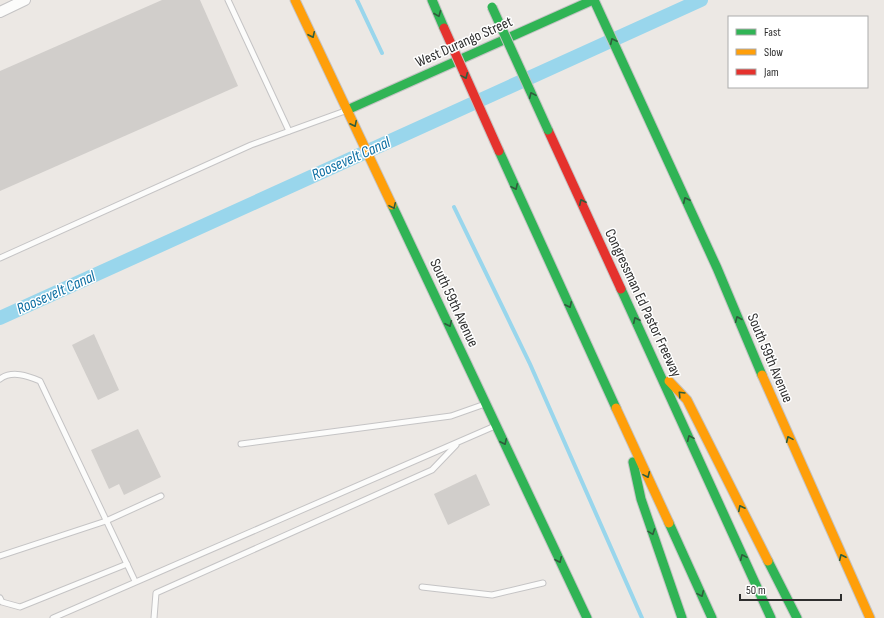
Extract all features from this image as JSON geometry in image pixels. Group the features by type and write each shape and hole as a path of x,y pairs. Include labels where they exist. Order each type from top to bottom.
{"main road":[{"name":"South 59th Avenue","path":"296,0 587,618"},
{"path":"432,0 499,151 712,618"},
{"name":"South 59th Avenue","path":"593,0 717,268 783,425 870,618"},
{"name":"West Durango Street","path":"347,110 593,0"},
{"name":"Congressman Ed Pastor Freeway","path":"491,3 771,618"},
{"path":"659,371 687,400 797,618"},
{"path":"626,427 641,499 682,618"}],"street":[{"path":"0,12 25,0"}],"lane":[{"path":"228,0 289,131"},
{"path":"0,258 251,145 347,110"},
{"path":"0,379 4,376 22,374 40,381 135,581"},
{"path":"241,444 451,416 486,404"},
{"path":"53,618 135,581 496,426"},
{"path":"154,618 156,593 432,470 458,443"},
{"path":"0,556 106,521 161,496"},
{"path":"0,598 2,602 20,607 127,564"},
{"path":"422,588 492,595 543,583"}],"building":[{"path":"162,0 200,0 238,86 0,191 0,71"},
{"path":"94,334 119,390 98,400 72,345"},
{"path":"138,429 161,477 124,495 119,484 109,489 91,450"},
{"path":"476,474 490,505 448,525 434,494"}],"waterway":[{"path":"357,0 382,53"},
{"name":"Roosevelt Canal","path":"0,318 701,0"},
{"path":"454,207 530,364 642,618"}],"traffic: fast":[{"path":"432,0 444,28"},
{"path":"347,110 593,0"},
{"path":"594,0 717,268 762,375"},
{"path":"492,7 548,130"},
{"path":"499,151 616,408"},
{"path":"392,205 587,618"},
{"path":"621,289 771,618"},
{"path":"633,462 641,499 682,618"},
{"path":"669,523 712,618"},
{"path":"768,561 797,618"}],"traffic: slow":[{"path":"295,0 392,205"},
{"path":"762,375 870,618"},
{"path":"669,381 687,400 768,561"},
{"path":"616,408 669,523"}],"traffic: jam":[{"path":"444,28 499,151"},
{"path":"548,130 621,289"}]}
